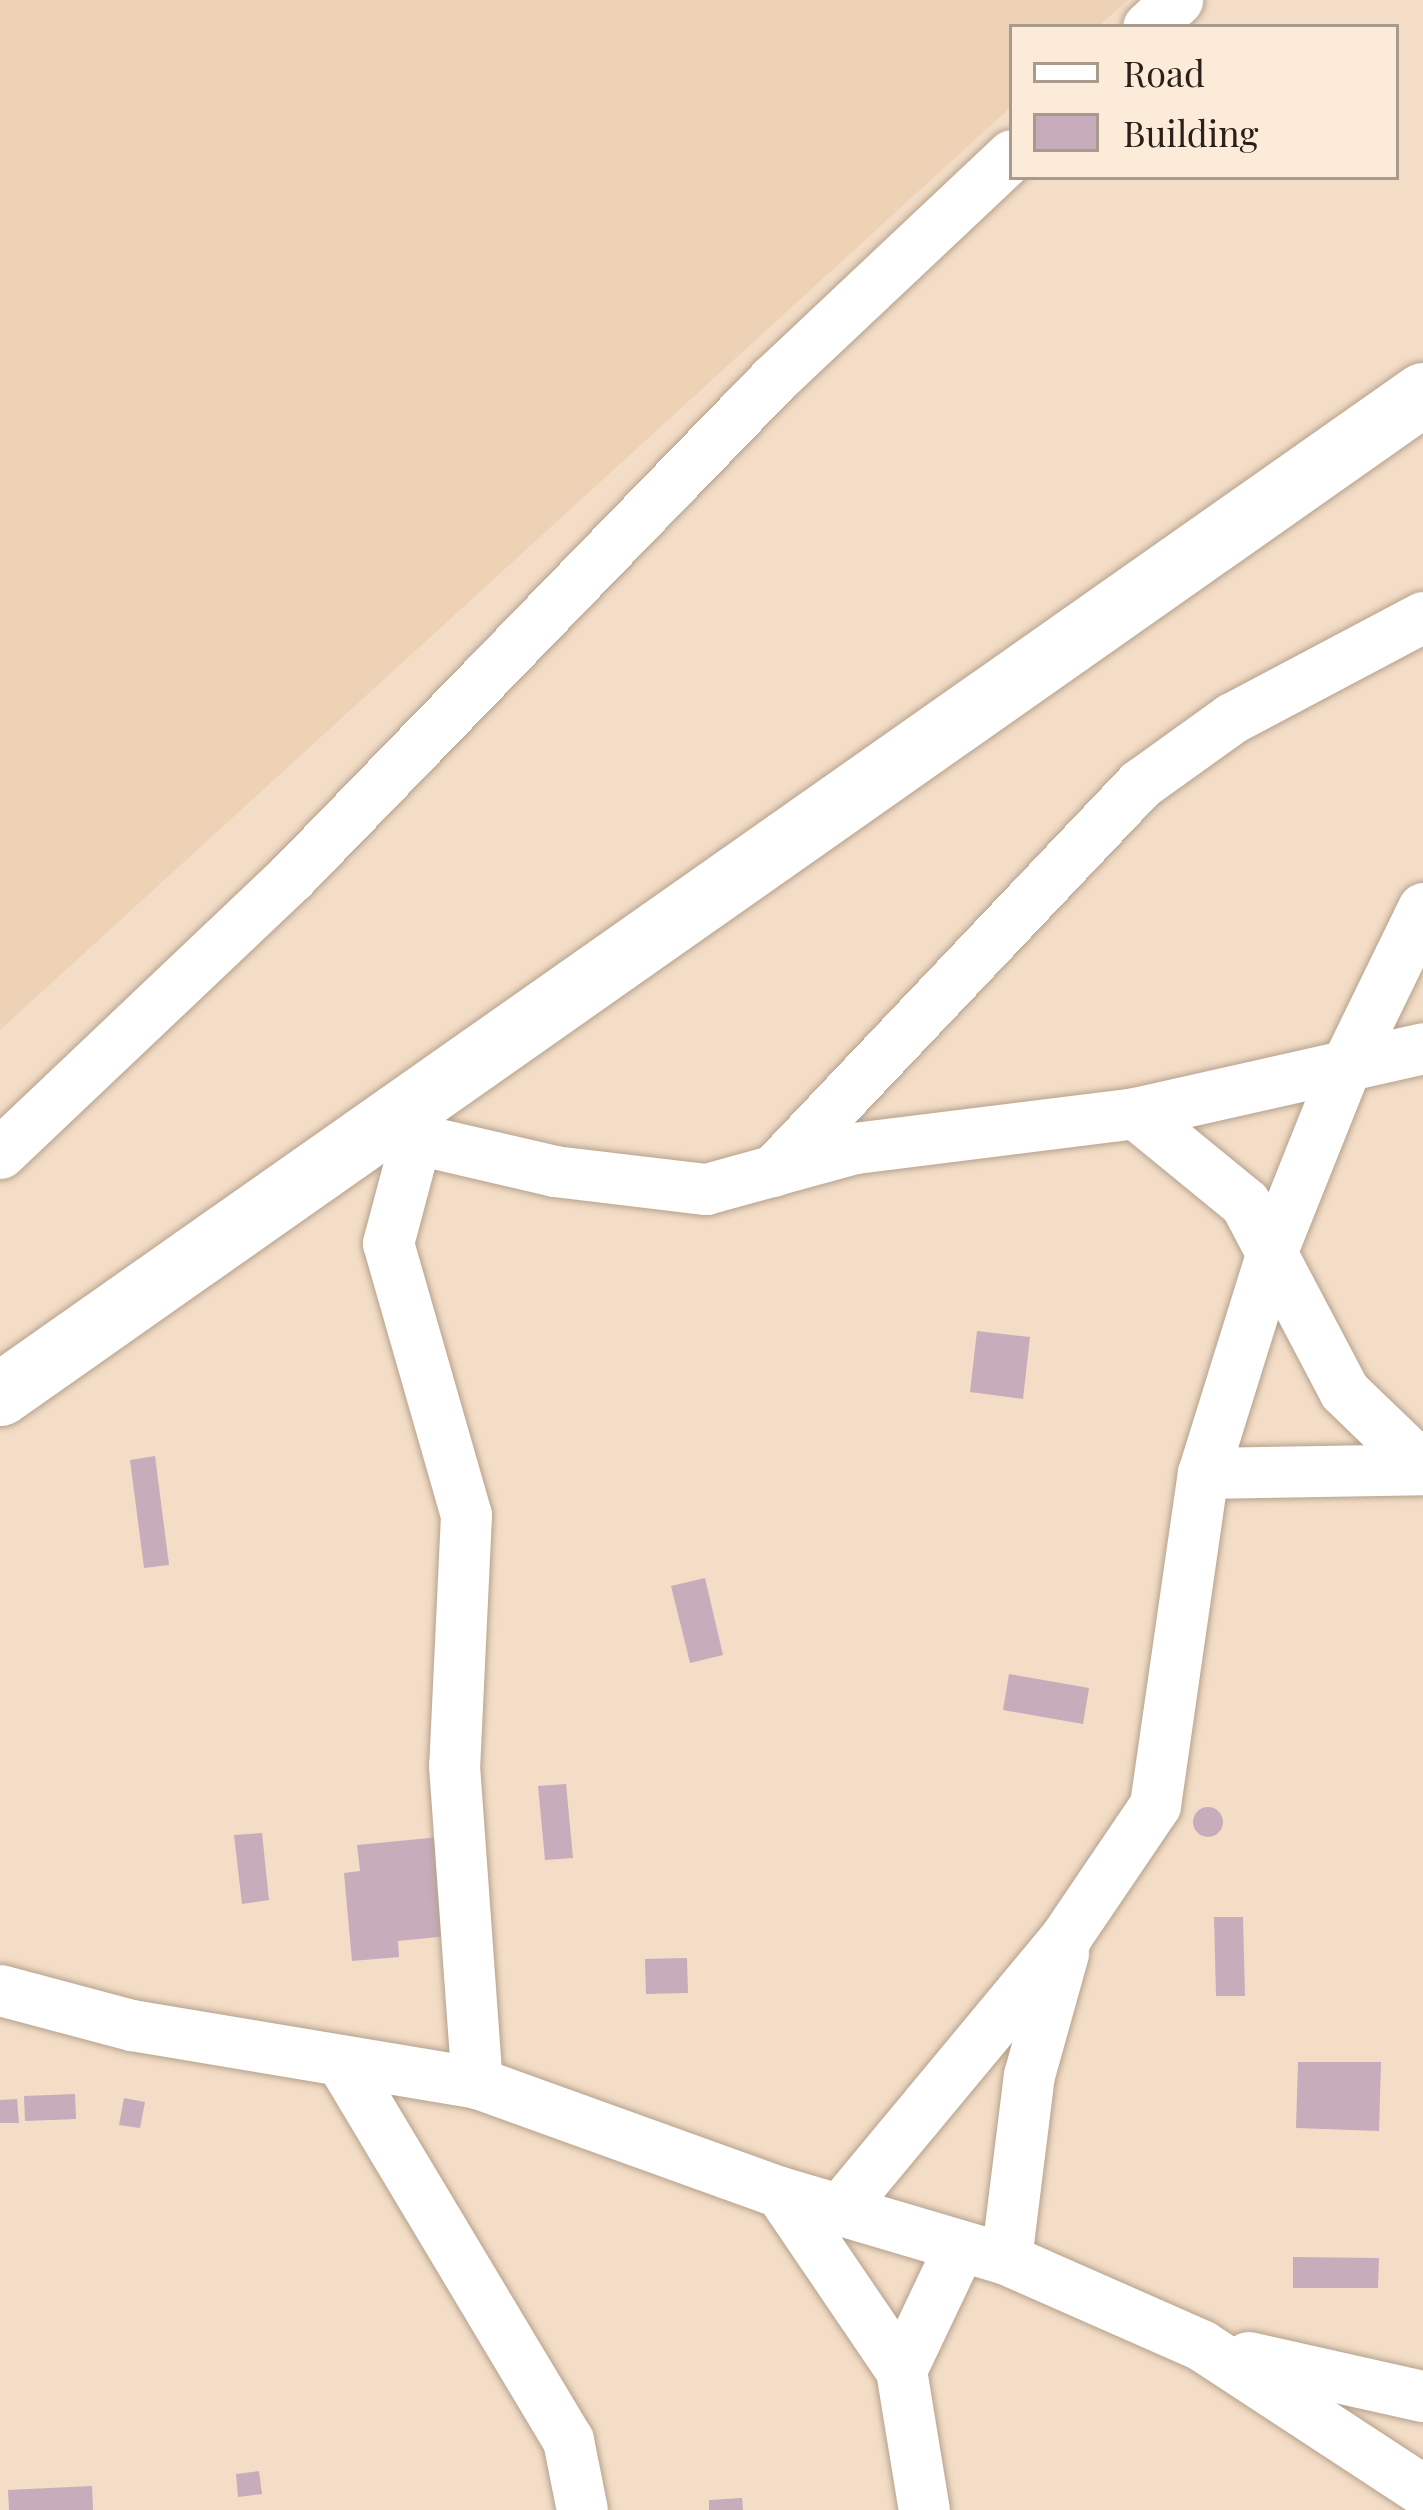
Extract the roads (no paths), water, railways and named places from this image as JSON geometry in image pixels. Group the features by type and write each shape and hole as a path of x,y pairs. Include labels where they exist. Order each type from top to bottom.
{"street":[{"path":"1151,24 1177,0"},
{"path":"0,1153 292,876 772,380 1009,158"},
{"path":"0,1394 395,1133 1423,394"},
{"path":"773,1171 1140,784 1232,718 1423,617"},
{"path":"844,2204 1067,1935 1160,1792 1203,1473 1273,1248 1345,1068 1423,908"},
{"path":"395,1133 554,1171 706,1190 855,1148 1135,1113 1423,1048"},
{"path":"1135,1113 1245,1203 1273,1248 1344,1391 1423,1468"},
{"path":"395,1133 388,1243 466,1515 454,1765 477,2083"},
{"path":"1203,1473 1423,1468"},
{"path":"902,2370 983,2253 1067,1935"},
{"path":"0,1990 341,2062 477,2083 780,2192 844,2204 983,2253 1201,2345 1423,2396"},
{"path":"341,2062 568,2440 582,2510"},
{"path":"780,2192 902,2370 924,2510"},
{"path":"1201,2345 1423,2489"}]}
